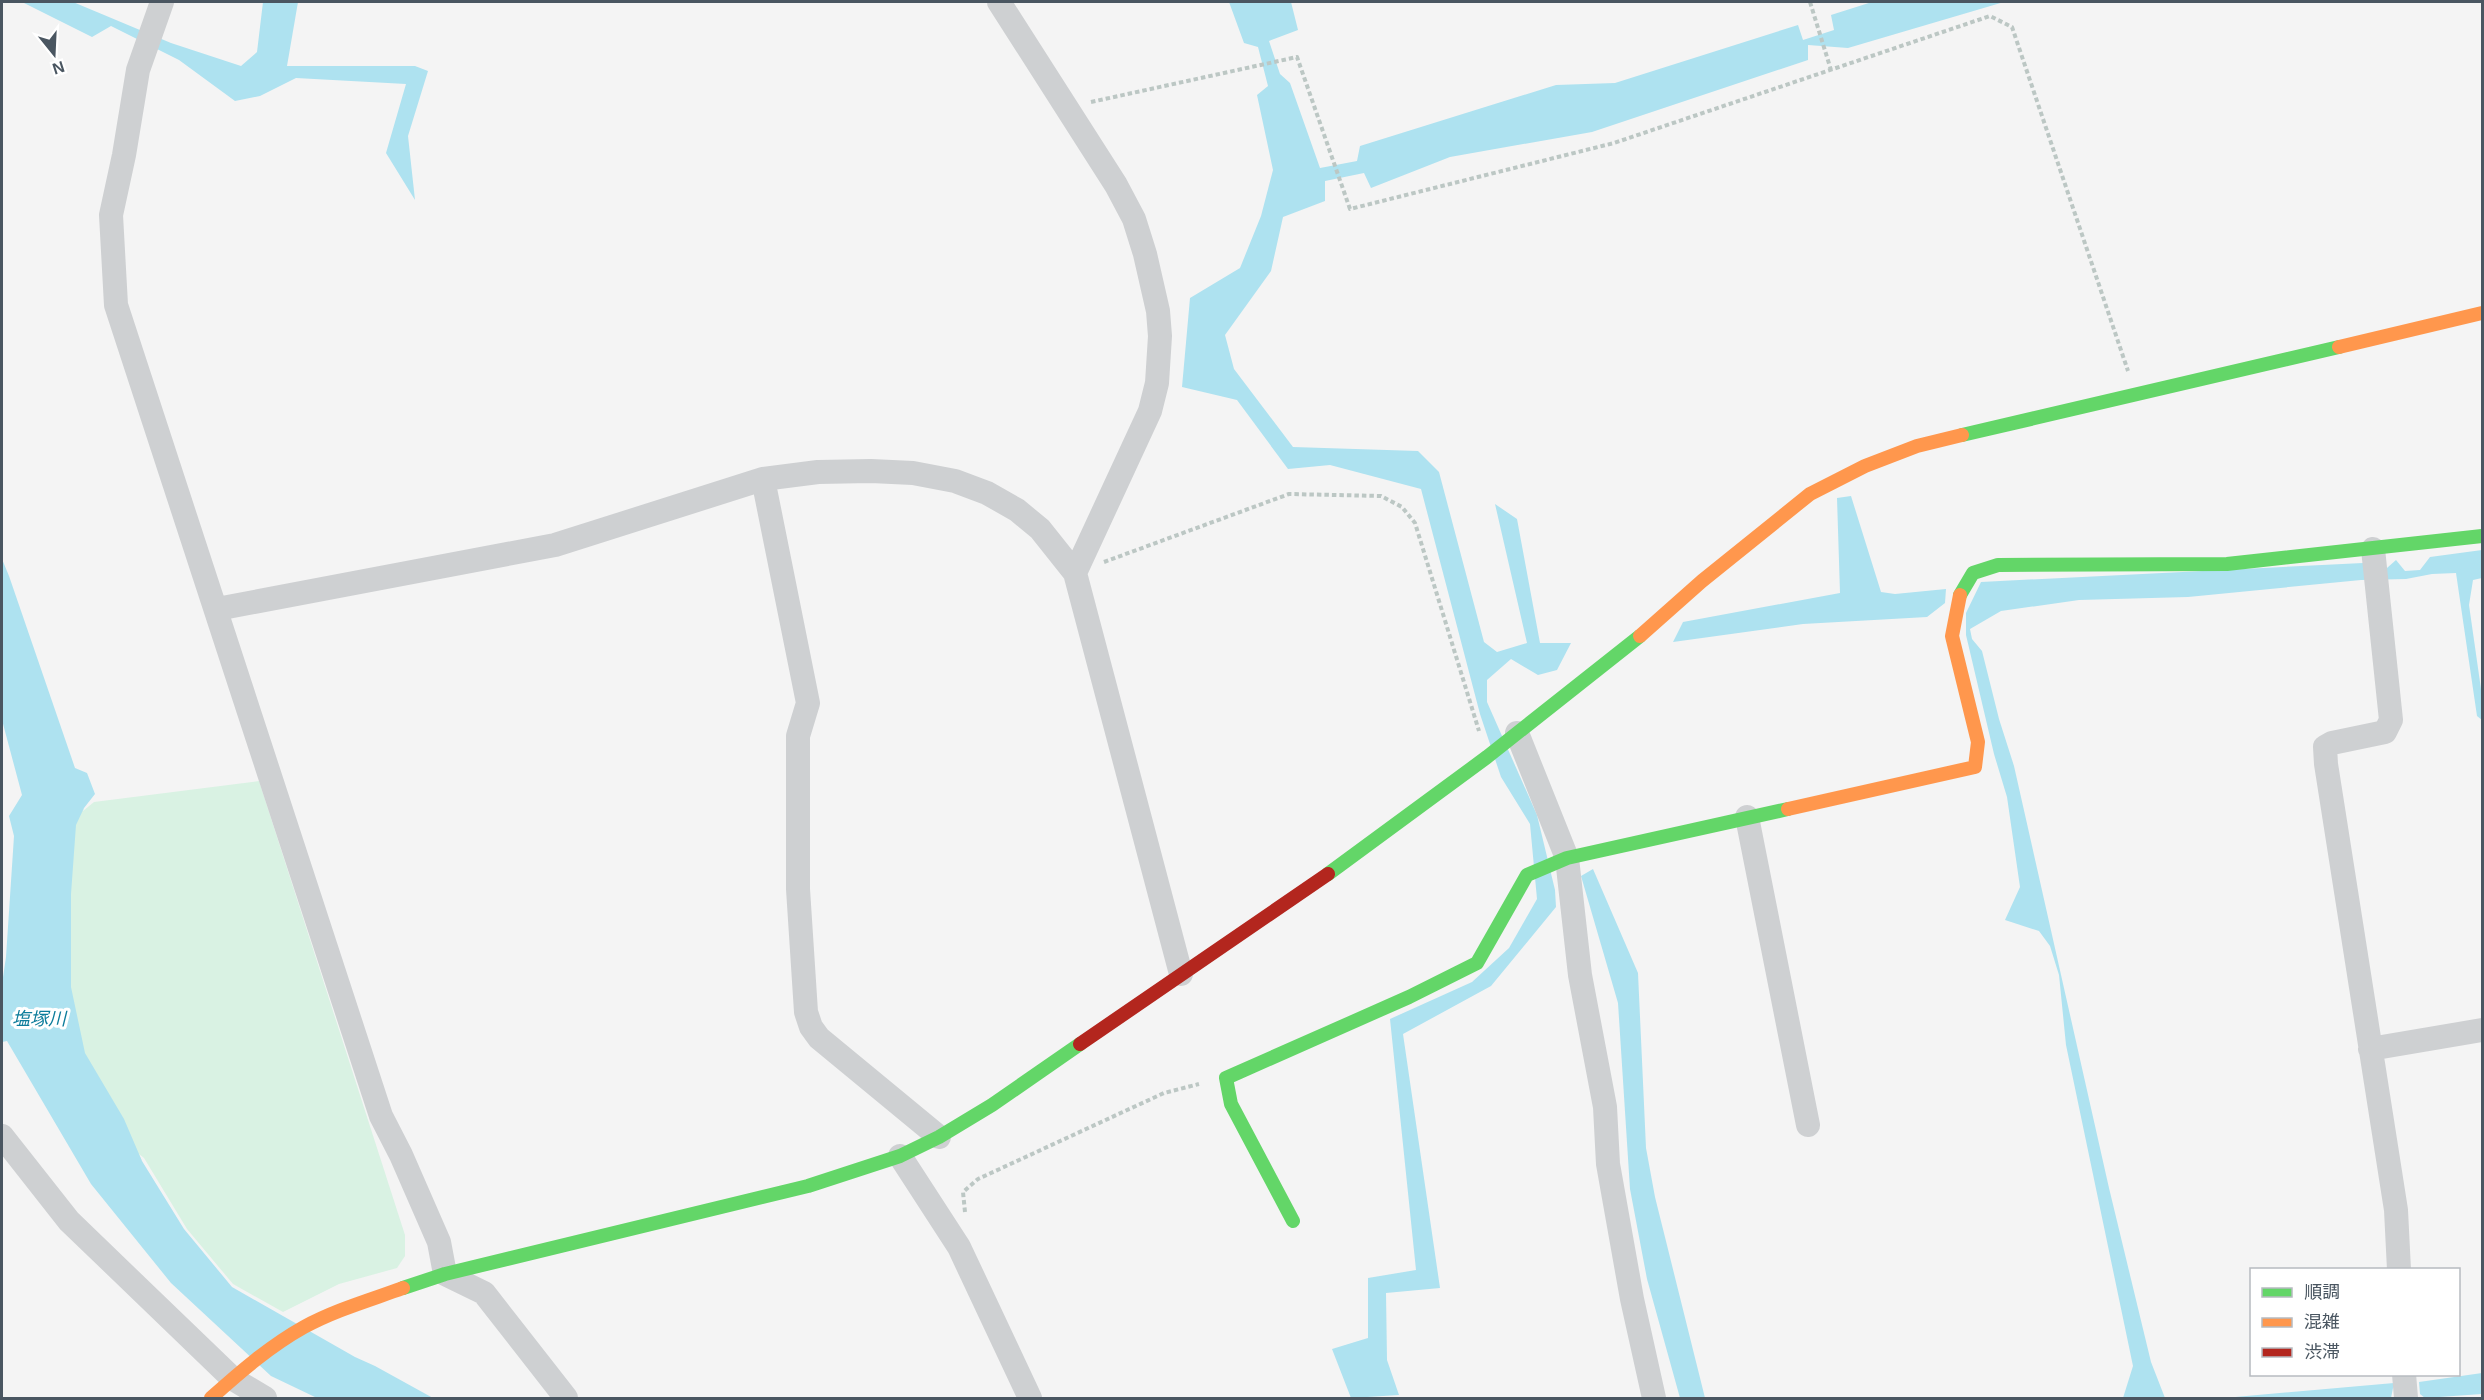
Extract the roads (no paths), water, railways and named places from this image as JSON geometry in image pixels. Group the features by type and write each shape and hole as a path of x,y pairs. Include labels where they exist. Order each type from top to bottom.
{"street":[{"path":"162,2 138,70 111,215 116,306 381,1116 401,1155 439,1242 445,1274"},
{"path":"999,2 1116,185 1134,219 1145,254 1158,311 1160,336 1157,383 1150,411 1076,573"},
{"path":"211,1398 239,1373 304,1327 341,1310 414,1283 808,1186 900,1155 939,1137 992,1105 1352,857 1487,757 1622,651 1702,581 1810,494 1865,466 1917,446 2482,313"},
{"path":"217,609 555,545 763,479 818,472 913,473 955,481 987,493 1017,510 1040,529 1076,573 1181,974"},
{"path":"763,479 808,703 798,736 798,889 806,1012 811,1027 819,1038 939,1137"},
{"path":"1293,1221 1231,1104 1226,1078 1409,997 1477,963 1527,875 1567,858 1975,767 1978,742 1952,636 1960,594 1973,573 1998,565 2227,564 2482,536"},
{"path":"2373,549 2391,720 2385,732 2332,743 2325,747 2396,1210 2399,1268"},
{"path":"1517,734 1567,858 1580,975 1605,1107 1608,1164 1632,1299 1654,1398"},
{"path":"1747,817 1808,1125"},
{"path":"2370,1049 2482,1030"},
{"path":"2,1136 69,1221 266,1398"},
{"path":"900,1155 959,1247 1030,1398"},
{"path":"445,1274 484,1293 566,1398"},
{"path":"2404,1376 2406,1398"}],"water":[{"path":"22,2 73,2 171,43 241,66 257,52 263,2 298,2 287,66 415,66 428,71 408,136 415,200 386,153 406,84 296,78 260,96 235,101 179,60 111,26 92,37"},
{"path":"1229,2 1291,2 1298,30 1269,41 1280,74 1290,83 1320,168 1357,161 1360,146 1556,85 1615,83 1798,25 1803,40 1834,30 1831,15 1872,2 2004,2 1848,48 1808,45 1808,60 1592,132 1450,157 1371,188 1364,173 1325,181 1325,201 1283,217 1271,271 1225,335 1234,369 1293,447 1418,451 1439,472 1484,642 1497,652 1527,643 1495,504 1517,519 1540,643 1571,643 1557,670 1538,675 1511,659 1487,680 1487,702 1537,815 1555,890 1556,907 1491,986 1403,1034 1440,1288 1386,1293 1387,1360 1399,1395 1351,1398 1332,1349 1368,1338 1368,1278 1416,1270 1390,1019 1472,982 1509,948 1537,899 1530,824 1501,777 1480,714 1421,489 1330,465 1288,469 1237,400 1182,387 1190,298 1240,268 1261,216 1273,170 1257,95 1268,86 1258,47 1244,43"},
{"path":"1851,496 1881,592 1895,594 1946,589 1945,603 1927,617 1803,624 1673,642 1683,622 1840,593 1837,498"},
{"path":"2482,550 2482,578 2473,580 2469,605 2482,696 2482,720 2477,716 2456,573 2188,597 2079,600 2001,611 1970,629 1972,639 1982,651 1999,719 2014,766 2109,1188 2151,1362 2165,1398 2123,1398 2133,1366 2066,1045 2059,975 2050,946 2039,931 2005,920 2020,887 2007,797 1994,754 1966,635 1966,613 1981,582 2363,563 2387,568 2396,560 2405,571 2420,570 2430,557"},
{"name":"塩塚川","path":"2,559 75,768 87,773 95,794 84,808 76,825 71,894 71,987 85,1053 124,1119 142,1161 184,1229 232,1287 355,1357 433,1398 317,1398 271,1376 171,1283 91,1184 7,1041 2,1042 2,984 6,957 14,836 9,816 22,795 2,720"},
{"path":"1593,869 1638,973 1646,1148 1655,1197 1705,1398 1680,1398 1647,1279 1630,1189 1618,1003 1581,876"},
{"path":"2482,1373 2482,1394 2425,1398 2420,1394 2419,1382"},
{"path":"2394,1383 2391,1398 2224,1398"}]}
